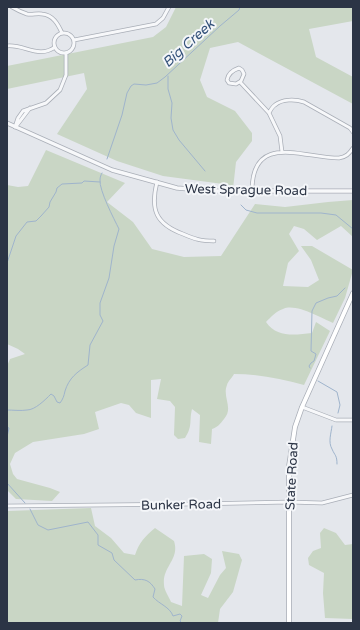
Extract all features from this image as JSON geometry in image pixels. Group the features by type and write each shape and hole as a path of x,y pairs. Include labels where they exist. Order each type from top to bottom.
{"main road":[{"name":"State Road","path":"289,623 289,466 295,427 302,407 353,293"}],"street":[{"path":"12,7 29,14 49,16 58,23 62,33"},
{"path":"74,40 156,24 163,18 169,7"},
{"path":"62,33 70,35 74,40 73,47 69,52 59,52 54,47 54,38 62,33"},
{"path":"7,46 14,45 33,52 51,50 54,47"},
{"path":"15,127 18,118 23,111 46,103 60,90 66,75 66,53"},
{"path":"239,68 244,74 240,82 232,84 227,80 229,74 235,69 239,68"},
{"path":"240,82 269,113 280,136 282,152"},
{"path":"269,113 275,105 288,100 298,100 350,128 353,132"},
{"name":"West Sprague Road","path":"7,123 112,170 177,188 213,191 353,191"},
{"path":"252,191 252,179 256,166 266,157 274,153 282,152 339,158 345,157 353,148"},
{"path":"157,182 153,200 154,207 161,221 168,227 201,241 214,241"},
{"path":"302,407 336,420 353,420"},
{"name":"Bunker Road","path":"7,506 289,502 322,503 353,495"}],"green space":[{"path":"176,7 353,7 353,21 309,29 316,57 353,77 353,104 238,42 210,48 200,80 207,97 235,111 252,133 252,141 236,162 233,189 224,189 223,184 163,176 117,161 57,134 87,89 84,73 7,89 7,66 153,37 166,27"},
{"path":"46,150 125,183 107,202 133,222 152,249 184,257 221,256 255,204 285,207 353,200 353,237 341,226 317,240 304,229 294,226 289,234 299,251 288,263 283,286 308,287 319,280 311,260 301,246 312,246 353,270 345,298 333,323 301,309 295,308 288,308 278,311 266,322 275,331 293,335 312,333 316,322 330,331 304,385 269,377 234,374 228,382 226,389 228,407 227,415 219,425 212,429 211,444 199,442 200,415 192,409 190,427 185,438 178,439 174,435 175,407 170,401 157,399 161,379 151,380 151,418 136,413 129,405 121,403 95,412 99,429 84,434 33,442 15,453 10,464 13,474 17,479 60,492 52,501 16,499 7,490 7,366 10,359 25,354 7,344 7,185 18,187 28,186"},
{"path":"91,508 95,526 111,538 124,553 135,555 143,540 155,528 174,541 175,553 164,578 164,587 171,602 182,606 184,556 204,554 212,559 211,573 201,595 208,598 220,575 226,568 222,551 239,554 242,560 233,592 220,609 218,623 7,623 7,511"},
{"path":"324,528 336,533 345,545 353,544 353,619 325,618 323,593 324,573 309,565 308,558 313,551 321,548 320,533"}],"waterway":[{"name":"Big Creek","path":"107,159 122,115 127,93 131,86 134,84 146,85 157,83 239,10 240,7"},
{"name":"Big Creek","path":"168,76 168,89 172,103 171,118 173,130 179,140 205,171"},
{"path":"7,410 30,410 40,404 51,394 57,402 60,403 71,379 88,365 90,345 103,321 100,315 100,303 109,278 114,246 119,229 100,185 100,177 102,173"},
{"path":"7,263 16,236 27,222 36,221 49,207 57,188 62,184 82,183 84,181 100,182"},
{"path":"241,205 246,210 257,213 321,213 336,215 353,229"},
{"path":"310,368 309,366 314,361 316,354 311,351 312,311 316,303 337,296 345,288"},
{"path":"318,381 337,392 340,405 338,413"},
{"path":"332,426 330,444 336,457 337,464"},
{"path":"7,427 9,428 7,437"},
{"path":"7,483 25,503"},
{"path":"30,509 38,525 48,530 88,522 98,535 98,545 112,553 114,560 135,580 142,579 151,584 155,589 153,597 167,608 173,616 180,614 182,616 180,621 182,623"}]}
